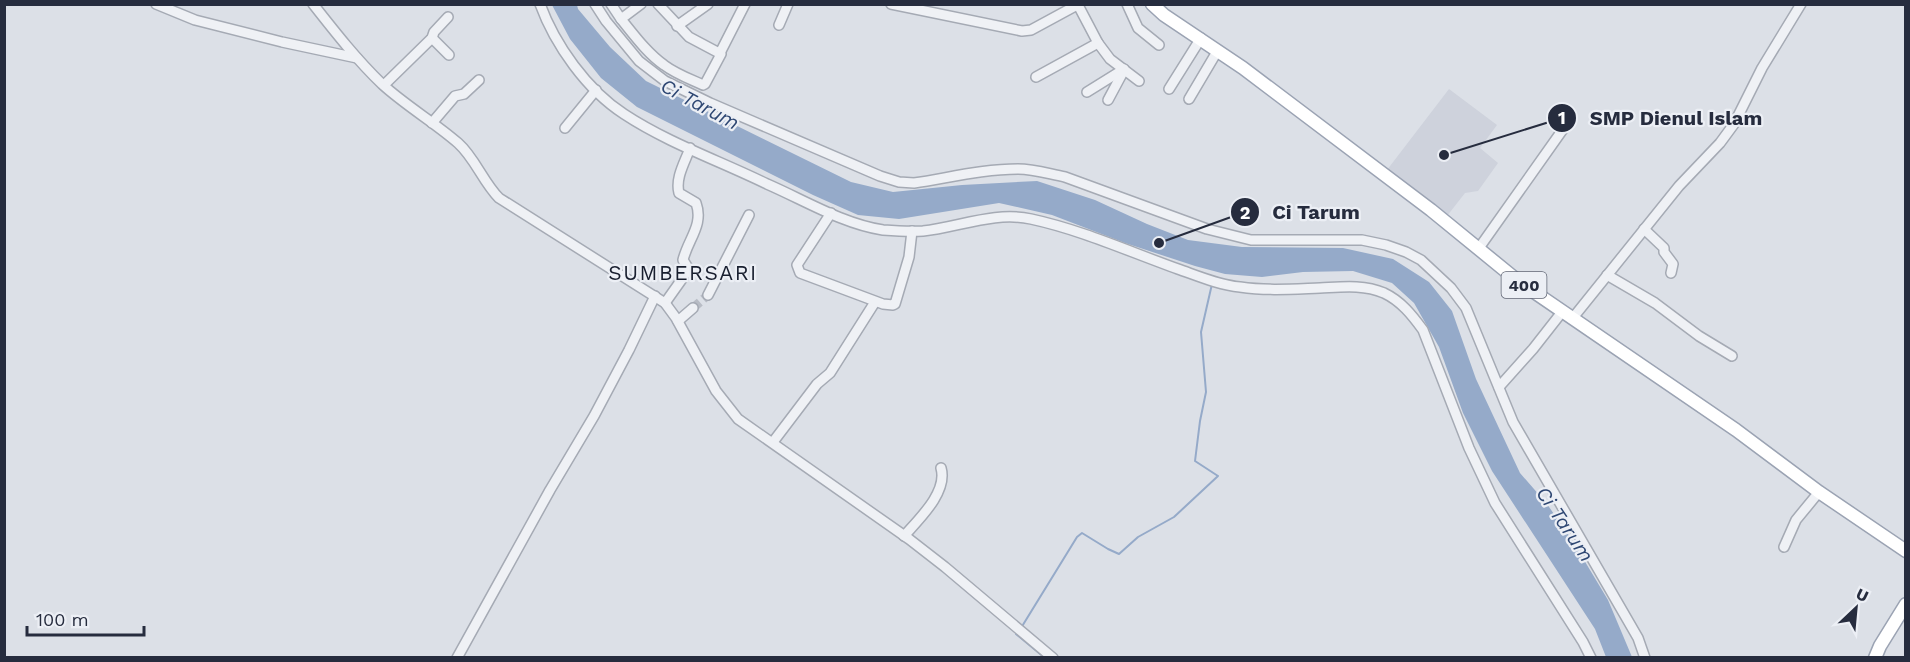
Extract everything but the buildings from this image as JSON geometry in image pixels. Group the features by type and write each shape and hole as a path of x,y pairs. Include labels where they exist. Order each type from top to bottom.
{"main road":[{"name":"400","path":"1152,4 1164,15 1218,50 1431,210 1518,281 1736,430 1819,492 1905,551"},
{"path":"1875,657 1905,604"}],"street":[{"path":"156,4 195,20 357,58"},
{"path":"313,4 357,58 384,85 464,150 499,198 665,303 678,321 716,391 738,419 904,536 1053,657"},
{"path":"540,4 548,26 560,48 596,90 622,113 690,148 826,211 869,226 883,230 922,231 998,218 1030,218 1080,233 1211,281 1238,287 1272,290 1352,286 1367,287 1385,293 1399,302 1423,330 1469,448 1496,505 1591,657"},
{"path":"595,4 617,36 639,61 665,81 710,103 899,182 914,183 1020,169 1065,177 1207,230 1230,236 1251,240 1362,240 1406,252 1421,260 1460,298 1513,422 1633,629 1645,657"},
{"path":"611,4 646,49 663,65 703,85 707,83 712,74 745,4"},
{"path":"621,19 641,4"},
{"path":"657,4 689,37 720,53"},
{"path":"677,26 708,4"},
{"path":"779,25 788,4"},
{"path":"891,4 1022,31 1031,30 1078,5 1098,43 1110,59 1139,81"},
{"path":"1127,4 1138,28 1159,45"},
{"path":"1499,387 1533,349 1607,275 1679,186 1720,143 1734,124 1762,68 1801,4"},
{"path":"384,85 432,38 434,32 448,17"},
{"path":"432,38 449,55"},
{"path":"1169,89 1201,38"},
{"path":"1036,77 1098,43"},
{"path":"1189,99 1218,50"},
{"path":"1087,92 1124,69"},
{"path":"1108,100 1124,69"},
{"path":"432,123 455,96 464,94 479,80"},
{"path":"565,128 596,90"},
{"path":"1479,248 1566,125"},
{"path":"665,303 687,272 688,268 683,260 684,254 699,221 696,203 679,193 677,189 677,182 690,148"},
{"path":"826,211 797,266 798,270 800,273 875,302 894,305 909,257 912,231"},
{"path":"708,295 749,215"},
{"path":"1644,229 1664,248 1664,252 1673,264 1671,273"},
{"path":"1607,275 1655,303 1699,336 1732,356"},
{"path":"456,657 594,416 655,296"},
{"path":"773,442 817,384 830,373 875,302"},
{"path":"678,321 693,308"},
{"path":"904,536 935,498 941,485 943,472 941,468"},
{"path":"1784,547 1796,520 1819,492"}],"shaded area":[{"path":"1449,89 1497,125 1480,148 1498,163 1478,191 1465,193 1447,216 1387,170"}],"water":[{"path":"552,5 577,5 610,47 646,81 851,182 893,192 1037,181 1095,200 1188,240 1242,247 1343,248 1393,259 1429,282 1452,311 1476,379 1520,473 1547,504 1572,540 1608,600 1632,657 1606,657 1595,629 1492,471 1463,413 1439,347 1414,303 1392,283 1353,271 1303,272 1262,277 1225,274 1125,243 1052,215 999,203 899,219 858,215 637,107 601,78 570,39"}],"waterway":[{"path":"1021,628 1077,537 1082,533 1119,554 1138,537 1174,517 1218,476 1195,461 1206,392 1201,332 1212,284"},
{"path":"1017,632 1016,634 1045,658"}],"tunnel":[{"path":"693,308 708,295"}],"place":[{"name":"SMP Dienul Islam","path":"1444,155"},
{"name":"Ci Tarum","path":"1159,243"}],"district":[{"name":"SUMBERSARI","path":"683,272"}]}
